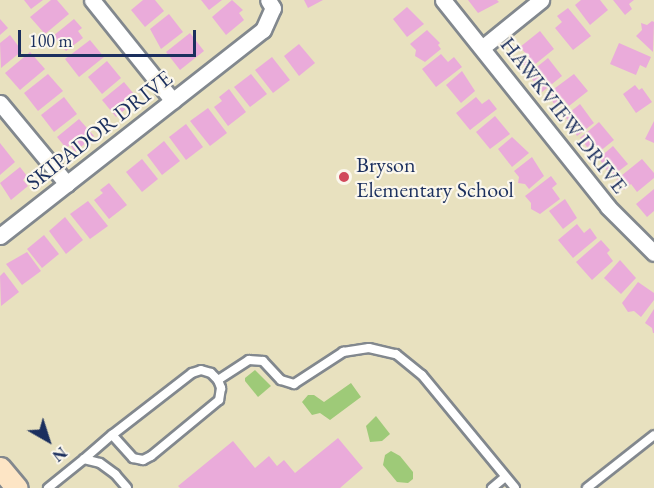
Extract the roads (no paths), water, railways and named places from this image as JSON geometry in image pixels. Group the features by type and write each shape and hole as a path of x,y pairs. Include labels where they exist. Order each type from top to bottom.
{"main road":[{"path":"0,468 17,488"}],"street":[{"path":"92,0 173,101"},
{"name":"HAWKVIEW DRIVE","path":"443,0 483,47 608,207 654,253"},
{"path":"483,47 541,0"},
{"name":"SKIPADOR DRIVE","path":"0,236 263,30 270,4"},
{"path":"0,103 68,184"}],"lane":[{"path":"218,380 240,364 257,359 263,361 281,380 294,384 343,352 369,348 382,349 404,358 422,375 514,488"},
{"path":"48,488 112,435 192,374 201,370 211,373 218,380 221,388 219,400 151,456 143,460 133,458 112,435"},
{"path":"587,488 654,435"},
{"path":"84,459 100,463 115,474 127,488"},
{"path":"492,488 505,477"}],"place":[{"name":"Bryson Elementary School","path":"344,177"}]}
